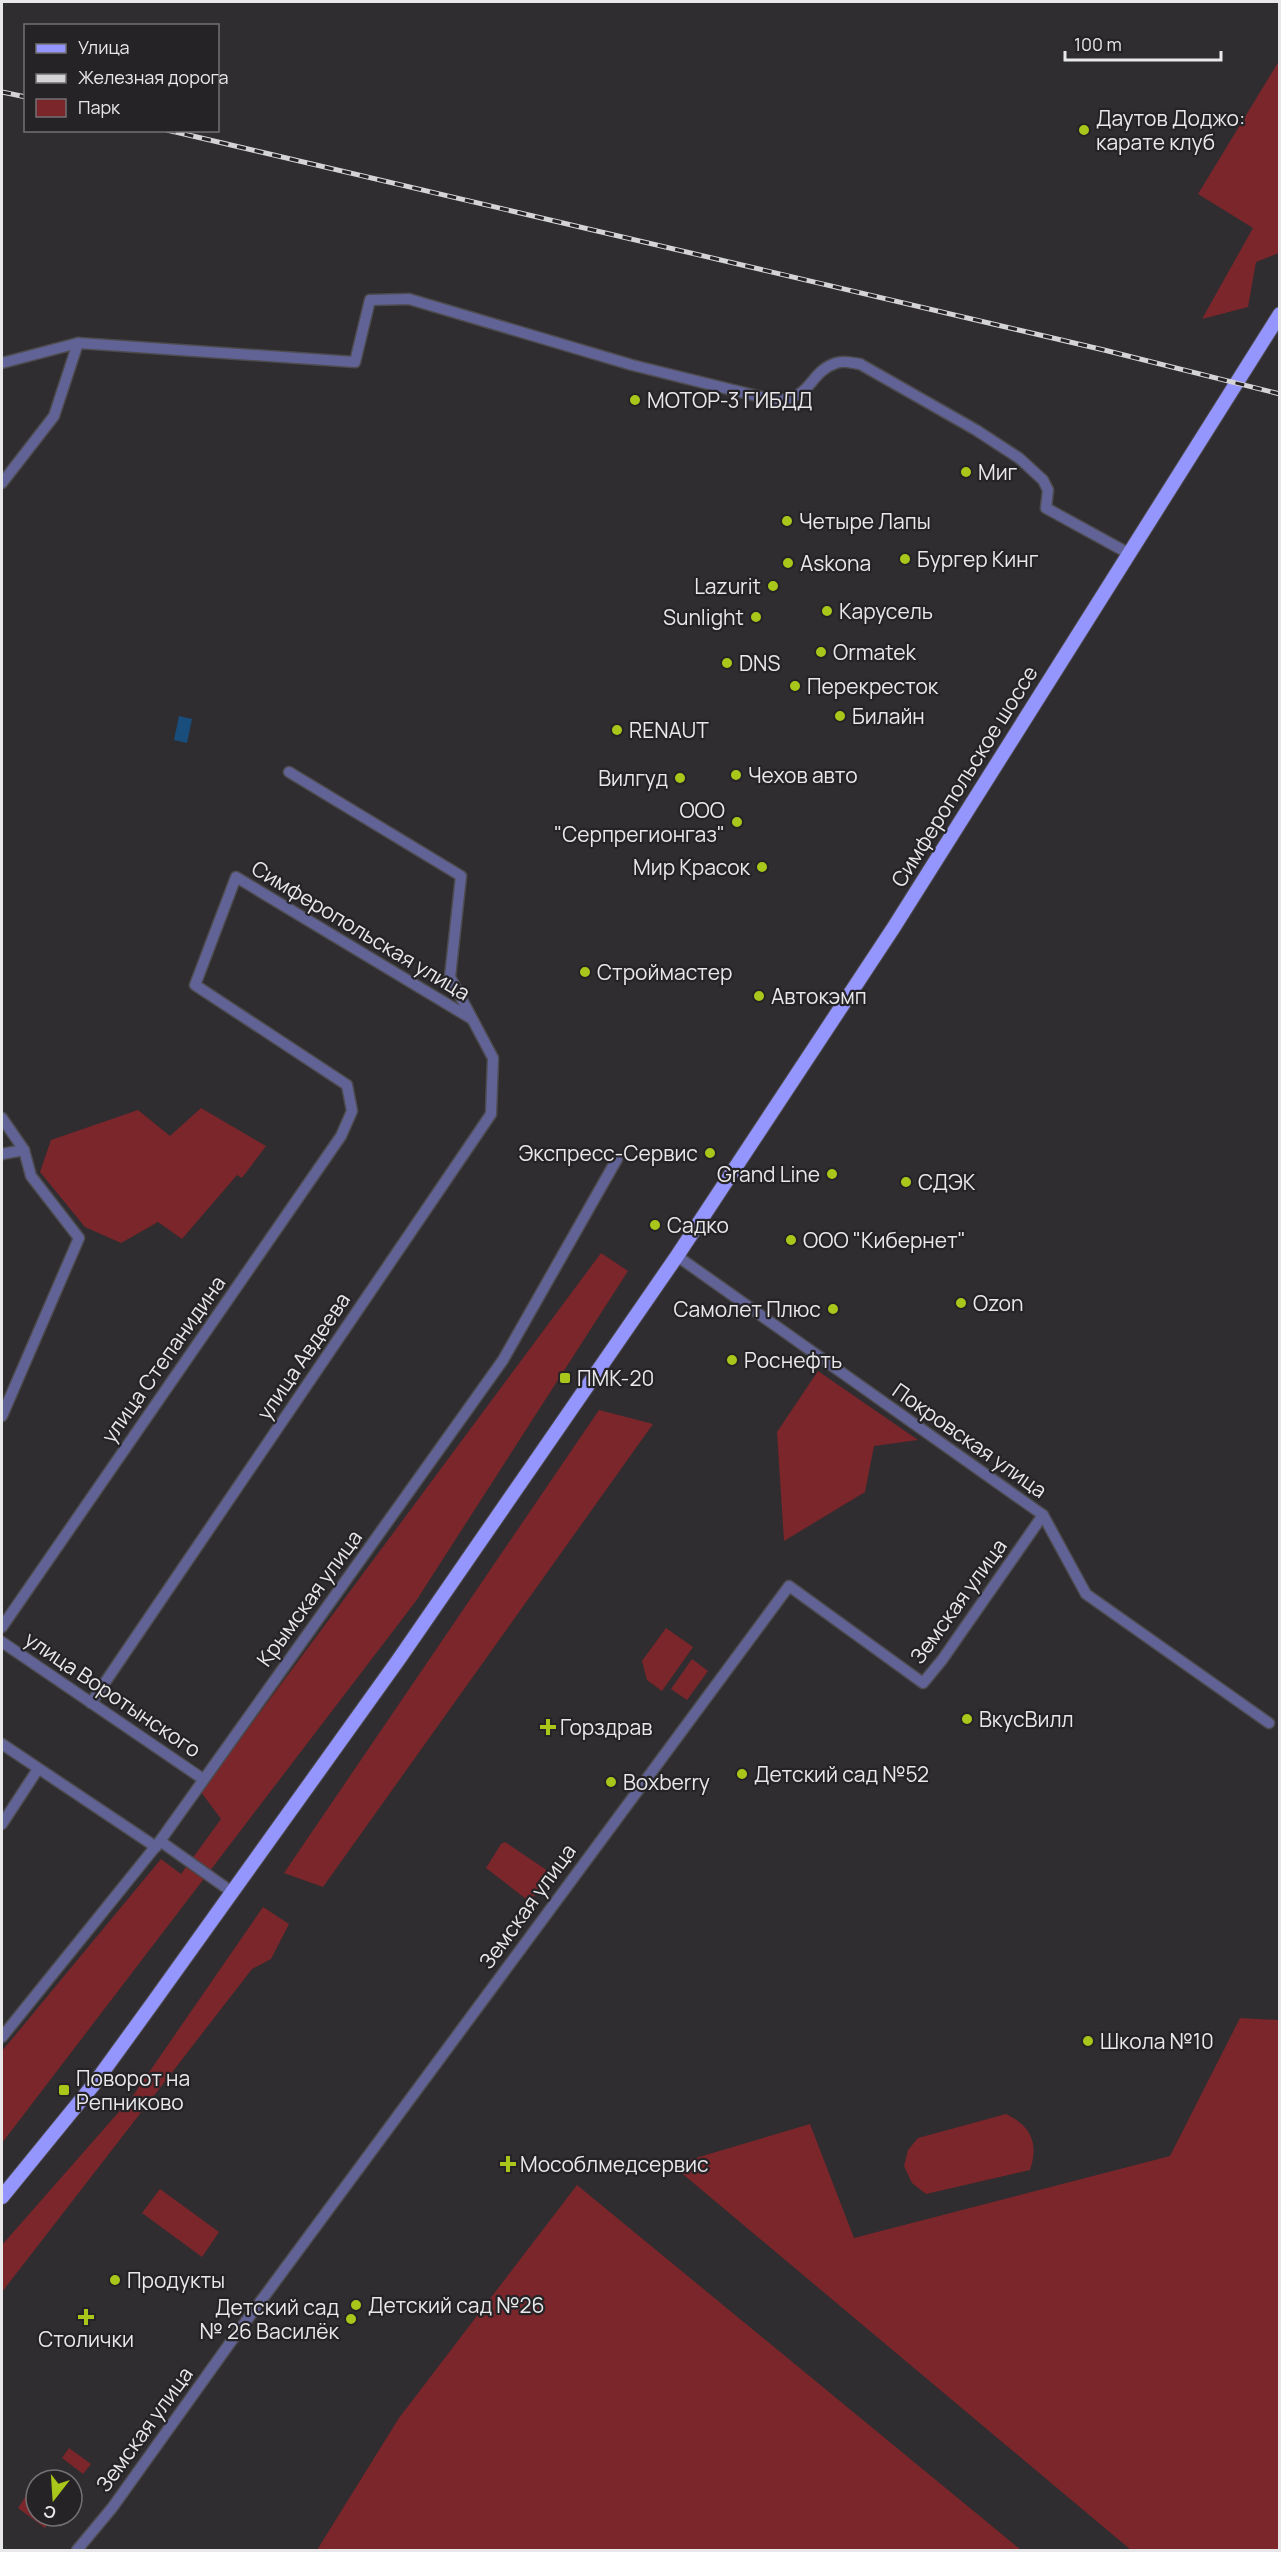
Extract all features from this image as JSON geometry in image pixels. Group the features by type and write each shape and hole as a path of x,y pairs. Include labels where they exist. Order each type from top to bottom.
{"main road":[{"name":"Симферопольское шоссе","path":"2,2197 94,2084 232,1892 405,1649 677,1256 894,927 1280,314"}],"street":[{"path":"2,363 78,343 355,362 370,300 409,299 632,365 769,399 780,400 798,396 821,373 838,362 860,364 976,430 1019,458 1043,480 1048,490 1046,508 1128,553"},
{"path":"2,483 54,416 78,343"},
{"name":"улица Авдеева","path":"91,1703 491,1114 493,1058 450,977 461,876 289,772"},
{"name":"Симферопольская улица","path":"352,1111 347,1085 195,985 236,877 472,1019"},
{"name":"улица Степанидина","path":"2,1627 341,1136 352,1111"},
{"path":"2,1118 24,1150 31,1176 79,1238 2,1416"},
{"path":"2,1154 24,1150"},
{"name":"Крымская улица","path":"2,2037 158,1844 503,1359 617,1159"},
{"name":"Покровская улица","path":"677,1256 1043,1515 1086,1594 1269,1724"},
{"name":"Земская улица","path":"77,2550 141,2467 603,1834 789,1586 923,1683 942,1660 1043,1515"},
{"name":"улица Воротынского","path":"2,1642 203,1779"},
{"path":"2,1744 232,1892"},
{"path":"2,1824 38,1769"}],"green space":[{"path":"1279,61 1279,253 1256,262 1248,307 1202,319 1253,228 1198,194"},
{"path":"201,1108 266,1146 242,1178 237,1175 182,1239 158,1222 121,1243 85,1227 40,1172 51,1140 138,1110 170,1136"},
{"path":"601,1253 628,1271 416,1601 2,2143 2,2051 161,1859 181,1874 221,1819 201,1792"},
{"path":"818,1371 918,1440 874,1446 865,1492 784,1541 777,1432"},
{"path":"599,1410 653,1424 323,1887 284,1873"},
{"path":"666,1628 693,1647 662,1691 647,1680 642,1661"},
{"path":"692,1659 708,1671 687,1700 671,1689"},
{"path":"505,1842 548,1871 549,1876 532,1899 526,1899 486,1868 501,1844"},
{"path":"263,1907 289,1924 271,1959 252,1969 2,2292 2,2245 132,2097"},
{"path":"1240,2018 1279,2020 1279,2550 1131,2550 672,2165 810,2124 854,2238 1170,2156"},
{"path":"1006,2114 1022,2124 1031,2136 1034,2152 1030,2170 926,2194 912,2183 904,2166 908,2150 918,2138"},
{"path":"577,2185 1021,2550 317,2550 399,2418"},
{"path":"160,2189 219,2232 202,2257 142,2213"},
{"path":"69,2448 91,2464 84,2473 84,2468 75,2468 62,2458"},
{"path":"24,2499 24,2512 18,2508"}],"water":[{"path":"179,716 192,719 187,743 174,740"}],"railway":[{"path":"2,92 24,97"},
{"path":"176,132 1104,350 1280,394"}],"place":[{"name":"Даутов Доджо: карате клуб","path":"1084,130"},
{"name":"МОТОР-3 ГИБДД","path":"635,400"},
{"name":"Миг","path":"966,472"},
{"name":"Четыре Лапы","path":"787,521"},
{"name":"Бургер Кинг","path":"905,559"},
{"name":"Askona","path":"788,563"},
{"name":"Lazurit","path":"773,586"},
{"name":"Карусель","path":"827,611"},
{"name":"Sunlight","path":"756,617"},
{"name":"Ormatek","path":"821,652"},
{"name":"DNS","path":"727,663"},
{"name":"Перекресток","path":"795,686"},
{"name":"Билайн","path":"840,716"},
{"name":"RENAUT","path":"617,730"},
{"name":"Чехов авто","path":"736,775"},
{"name":"Вилгуд","path":"680,778"},
{"name":"ООО \"Серпрегионгаз\"","path":"737,822"},
{"name":"Мир Красок","path":"762,867"},
{"name":"Строймастер","path":"585,972"},
{"name":"Автокэмп","path":"759,996"},
{"name":"Экспресс-Сервис","path":"710,1153"},
{"name":"Grand Line","path":"832,1174"},
{"name":"СДЭК","path":"906,1182"},
{"name":"Садко","path":"655,1225"},
{"name":"ООО \"Кибернет\"","path":"791,1240"},
{"name":"Ozon","path":"961,1303"},
{"name":"Самолет Плюс","path":"833,1309"},
{"name":"Роснефть","path":"732,1360"},
{"name":"ПМК-20","path":"565,1378"},
{"name":"ВкусВилл","path":"967,1719"},
{"name":"Горздрав","path":"548,1727"},
{"name":"Детский сад №52","path":"742,1774"},
{"name":"Boxberry","path":"611,1782"},
{"name":"Школа №10","path":"1088,2041"},
{"name":"Поворот на Репниково","path":"64,2090"},
{"name":"Мособлмедсервис","path":"508,2164"},
{"name":"Продукты","path":"115,2280"},
{"name":"Детский сад №26","path":"356,2305"},
{"name":"Столички","path":"86,2317"},
{"name":"Детский сад № 26 Василёк","path":"351,2319"}]}
